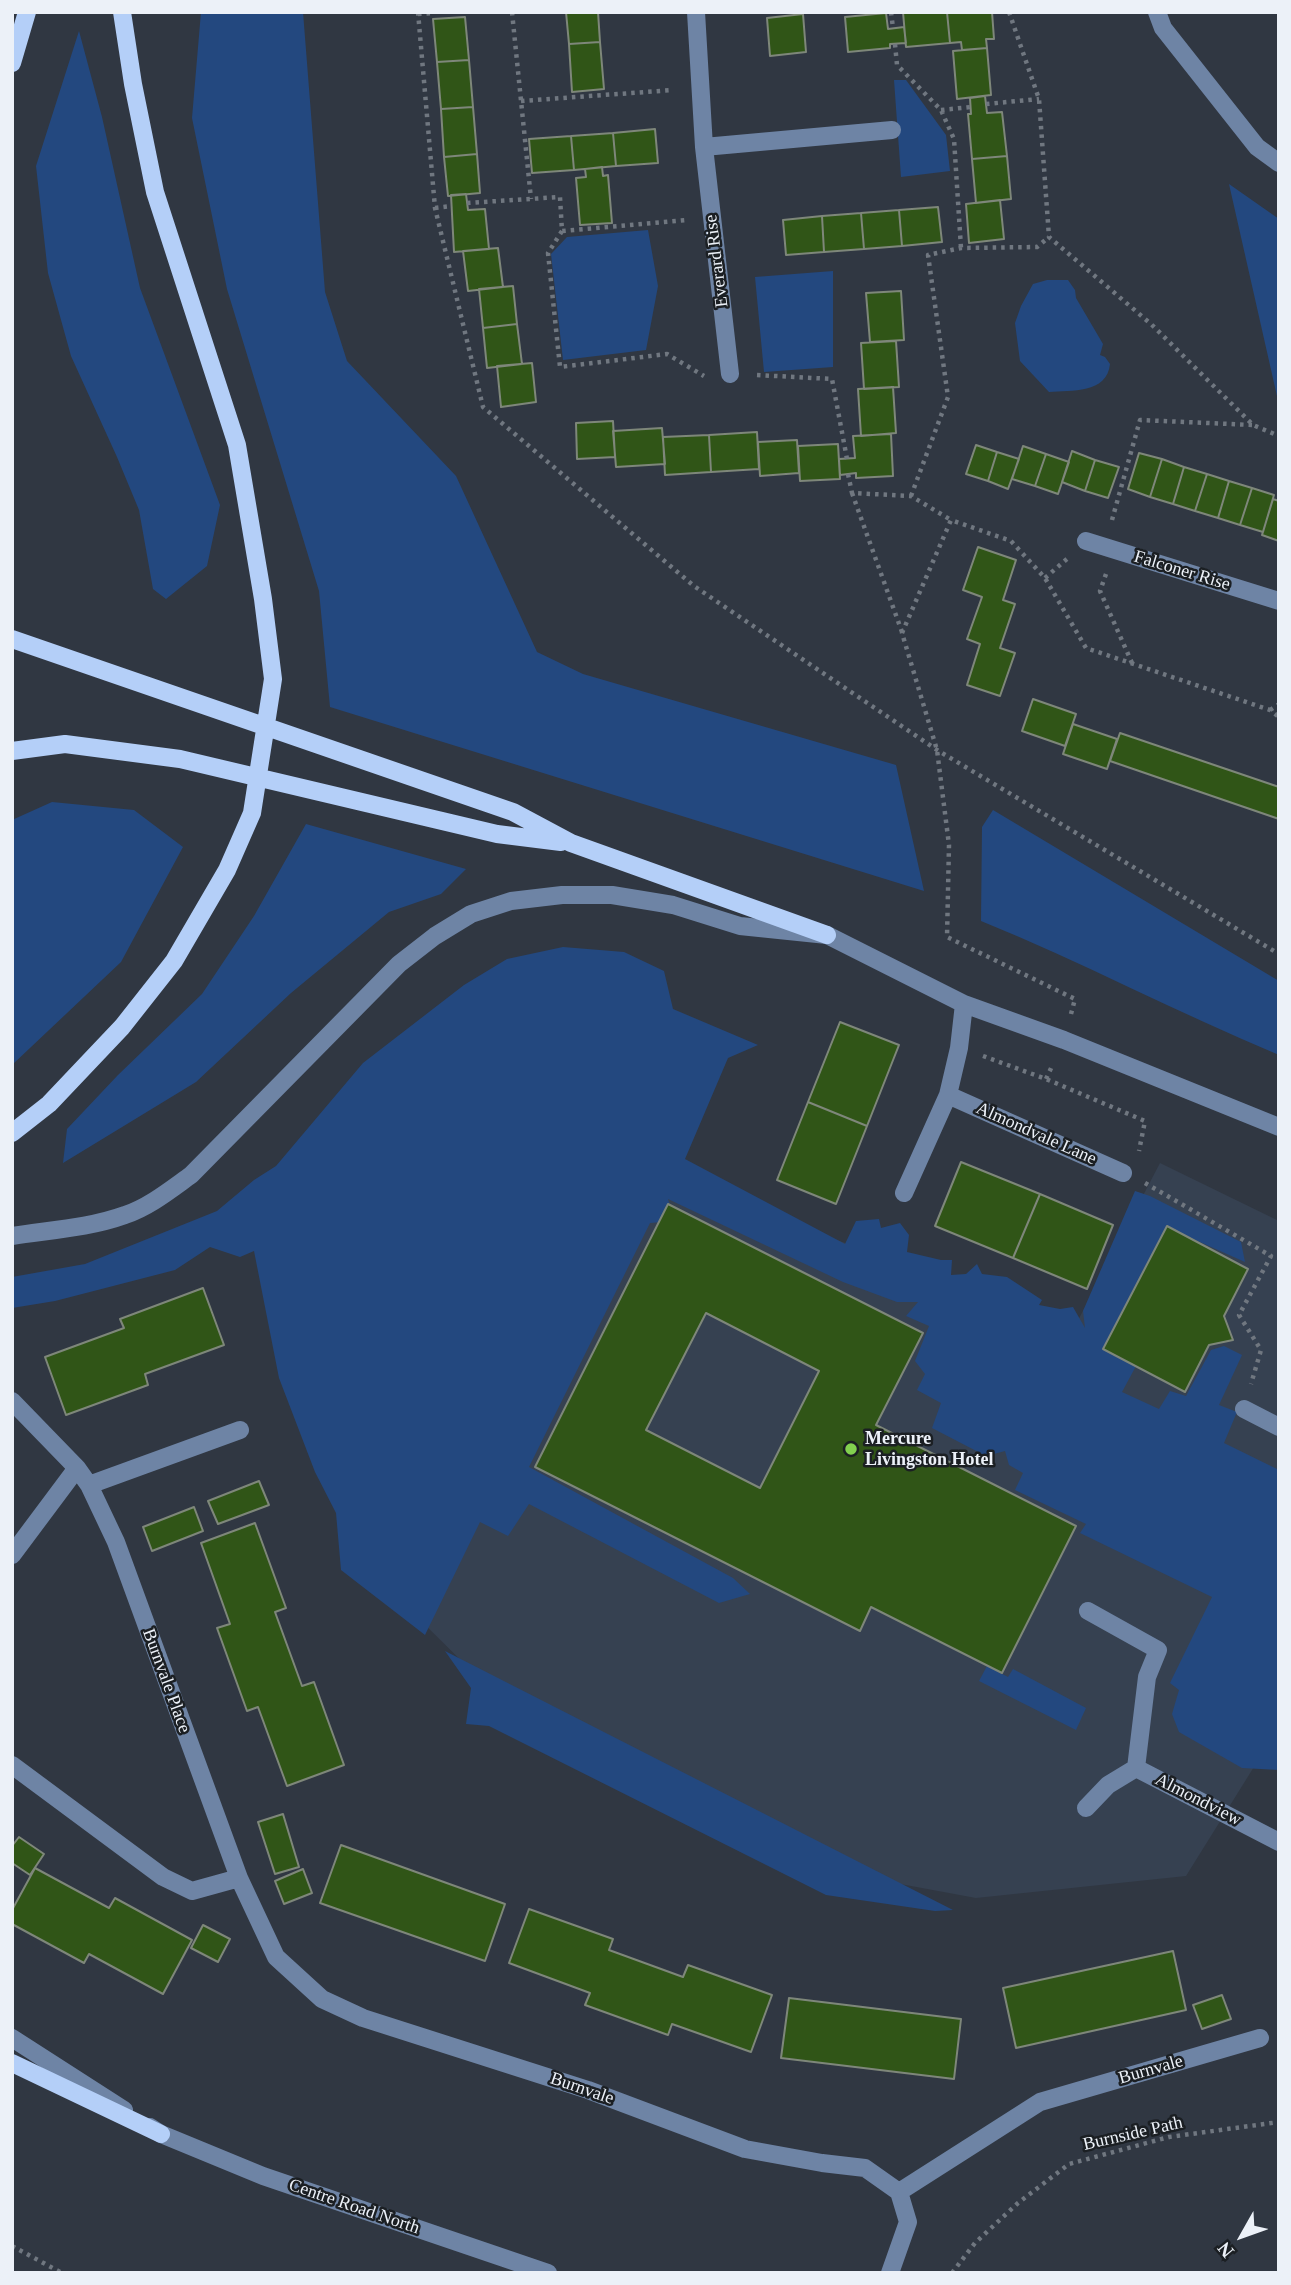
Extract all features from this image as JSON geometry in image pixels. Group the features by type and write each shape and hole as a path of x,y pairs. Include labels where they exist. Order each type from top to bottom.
{"main road":[{"path":"12,64 27,12"},
{"path":"12,1133 49,1104 122,1027 174,961 227,870 252,813 273,679 263,599 237,445 155,192 133,84 122,12"},
{"path":"12,639 513,812 571,843 827,935"},
{"path":"12,751 65,744 180,759 497,834 571,843"},
{"path":"12,2063 162,2134"}],"street":[{"name":"Everard Rise","path":"696,12 704,147 730,374"},
{"path":"1157,12 1163,28 1257,147 1279,163"},
{"path":"704,147 892,130"},
{"name":"Falconer Rise","path":"1086,541 1279,601"},
{"path":"12,1236 87,1226 128,1215 162,1195 191,1175 399,964 435,936 471,914 511,901 562,895 612,895 673,905 740,926 827,935 964,1004 1064,1040 1279,1127"},
{"path":"904,1194 948,1095 959,1048 964,1004"},
{"name":"Almondvale Lane","path":"948,1095 1123,1172"},
{"name":"Burnvale Place","path":"12,1401 77,1468 89,1485 116,1542 239,1878 276,1958"},
{"path":"1244,1409 1279,1427"},
{"path":"89,1485 240,1430"},
{"path":"12,1555 77,1468"},
{"path":"1087,1611 1158,1650 1147,1676 1136,1768"},
{"path":"12,1765 163,1877 192,1891 239,1878"},
{"name":"Almondview","path":"1086,1808 1108,1785 1136,1768 1279,1842"},
{"name":"Burnvale","path":"276,1958 322,1999 363,2018 589,2090 745,2149 865,2168 900,2192 1040,2102 1260,2038"},
{"name":"Centre Road North","path":"12,2038 162,2134 263,2176 548,2273"},
{"path":"890,2273 908,2222 900,2192"}],"path":[{"path":"512,12 530,199"},
{"path":"891,12 893,28"},
{"path":"1009,12 1039,99 1049,237 1151,324 1253,425"},
{"path":"433,13 418,13 435,208 483,407 694,586 937,750 1279,954"},
{"path":"895,44 897,65 941,110 954,138 961,248"},
{"path":"521,101 701,88"},
{"path":"986,104 1039,99"},
{"path":"941,110 971,107"},
{"path":"467,203 560,197 562,231 548,253 560,367 667,354 706,377 730,374 832,379 847,459"},
{"path":"435,208 452,205"},
{"path":"562,231 712,218"},
{"path":"911,496 948,397 928,255 961,248 1037,247 1049,237"},
{"path":"1132,663 1100,591 1140,421 1253,425 1279,436"},
{"path":"848,474 852,494 902,632 937,750 949,845 947,937 1074,999 1064,1040 1046,1079"},
{"path":"852,494 911,496 951,520 1012,541 1045,578 1086,648 1270,710 1279,717"},
{"path":"902,632 951,520"},
{"path":"1270,710 1279,704"},
{"path":"959,1048 1046,1079 1145,1121 1139,1158"},
{"path":"1142,1175 1145,1183 1271,1256 1239,1315 1261,1349 1244,1409"},
{"name":"Burnside Path","path":"952,2273 975,2243 1018,2203 1069,2164 1169,2137 1279,2122"},
{"path":"12,2246 62,2273"}],"shaded area":[{"path":"201,12 303,12 325,292 347,361 456,476 537,652 583,674 896,765 924,891 330,707 319,591 227,289 192,118"},
{"path":"79,31 102,117 140,288 220,505 207,566 166,599 153,589 139,510 71,356 48,273 36,166"},
{"path":"894,80 906,80 946,135 950,171 901,177"},
{"path":"1229,184 1279,219 1279,405"},
{"path":"648,230 658,286 646,350 563,360 551,254 567,237"},
{"path":"833,271 833,367 764,372 755,277"},
{"path":"1047,280 1068,280 1103,344 1100,355 1110,364 1107,374 1095,386 1049,392 1020,361 1015,323 1033,284"},
{"path":"52,802 134,810 183,847 121,962 12,1065 12,820"},
{"path":"993,810 1279,981 1279,1055 981,921 982,827"},
{"path":"306,824 466,869 441,894 389,912 291,993 196,1082 63,1163 67,1129 118,1075 202,994 254,916"},
{"path":"563,947 624,952 664,971 673,1009 758,1045 728,1058 685,1159 845,1244 856,1221 879,1219 881,1228 900,1223 909,1235 907,1252 952,1260 951,1275 966,1274 977,1264 982,1274 1007,1277 1042,1300 1039,1305 1060,1309 1073,1307 1085,1328 1083,1311 1135,1191 1241,1242 1245,1262 1166,1227 1103,1349 1136,1366 1122,1392 1159,1409 1170,1391 1186,1396 1211,1350 1224,1346 1242,1355 1219,1405 1237,1412 1224,1443 1279,1470 1279,1770 1242,1768 1179,1732 1172,1714 1179,1690 1170,1683 1212,1597 1080,1533 1086,1524 1015,1490 1023,1473 1009,1465 1005,1451 986,1456 932,1428 941,1403 917,1390 925,1374 915,1361 929,1326 906,1316 918,1302 897,1302 843,1282 668,1199 674,1221 650,1223 529,1467 733,1578 750,1594 719,1603 529,1504 508,1536 480,1522 425,1635 341,1570 336,1513 315,1472 279,1378 254,1251 240,1257 210,1247 175,1270 55,1301 12,1308 12,1277 85,1264 217,1211 254,1180 276,1166 363,1063 464,985 507,959"},
{"path":"1160,1163 1279,1221 1279,1560 1267,1746 1186,1876 976,1898 819,1869 497,1696 407,1607 613,1165 692,1187 1001,1300 1049,1376"},
{"path":"445,1651 953,1910 935,1911 826,1895 489,1726 466,1724 471,1688"},
{"path":"987,1666 1008,1677 1013,1669 1086,1708 1076,1730 979,1681"}],"building":[{"path":"566,12 598,12 600,42 569,44"},
{"path":"903,12 947,12 950,43 906,47"},
{"path":"947,12 992,12 994,39 986,39 987,48 962,50 961,42 950,43"},
{"path":"886,13 888,29 904,27 906,43 890,44 890,48 848,52 845,17"},
{"path":"803,14 806,52 770,56 767,18"},
{"path":"465,17 469,60 437,62 433,19"},
{"path":"600,42 604,89 572,92 569,44"},
{"path":"987,48 991,95 957,99 953,51"},
{"path":"469,60 473,107 441,109 437,62"},
{"path":"985,96 987,113 1002,112 1007,156 972,159 968,114 971,114 970,98"},
{"path":"473,107 477,154 444,157 441,109"},
{"path":"655,129 658,163 616,166 613,133"},
{"path":"613,133 616,166 574,170 571,136"},
{"path":"571,136 574,170 532,173 529,139"},
{"path":"477,154 480,193 448,196 444,157"},
{"path":"1007,156 1011,199 976,203 972,159"},
{"path":"602,167 603,176 608,175 612,223 580,225 576,178 586,177 585,169"},
{"path":"466,194 468,210 485,209 489,249 454,252 451,195"},
{"path":"1000,200 1004,239 969,243 966,204"},
{"path":"938,207 942,242 902,246 899,210"},
{"path":"899,210 902,246 864,249 861,213"},
{"path":"861,213 864,249 824,252 822,216"},
{"path":"822,216 824,252 786,255 783,220"},
{"path":"498,248 503,287 468,291 463,251"},
{"path":"513,286 517,324 483,328 479,289"},
{"path":"901,291 904,340 870,342 866,293"},
{"path":"517,324 522,364 487,368 483,328"},
{"path":"896,341 899,387 864,389 861,343"},
{"path":"532,363 536,402 501,407 497,366"},
{"path":"893,387 896,433 861,436 858,389"},
{"path":"613,421 615,457 577,459 576,423"},
{"path":"662,428 665,464 616,467 613,431"},
{"path":"757,432 759,469 711,472 709,435"},
{"path":"891,434 893,476 856,478 856,473 840,475 839,459 855,458 853,436"},
{"path":"709,435 711,472 665,475 663,437"},
{"path":"797,440 799,473 760,476 758,442"},
{"path":"838,444 840,479 800,481 798,446"},
{"path":"976,445 997,452 988,481 966,474"},
{"path":"1023,446 1046,454 1035,486 1012,479"},
{"path":"1072,451 1095,460 1085,491 1062,482"},
{"path":"997,452 1019,459 1008,489 988,481"},
{"path":"1139,453 1162,459 1150,497 1128,489"},
{"path":"1046,454 1069,462 1058,494 1035,486"},
{"path":"1162,459 1184,467 1173,504 1150,497"},
{"path":"1095,460 1119,467 1108,498 1085,491"},
{"path":"1184,467 1207,474 1195,511 1173,504"},
{"path":"1207,474 1229,481 1218,518 1195,511"},
{"path":"1229,481 1252,488 1240,525 1218,518"},
{"path":"1252,488 1274,495 1263,532 1240,525"},
{"path":"1273,499 1279,501 1279,541 1262,535"},
{"path":"978,547 1016,560 1003,600 1015,604 1000,648 1015,653 1000,696 967,685 980,644 967,639 982,597 963,590"},
{"path":"1033,699 1076,714 1065,746 1022,731"},
{"path":"1073,724 1117,739 1107,769 1063,754"},
{"path":"1120,733 1279,787 1279,819 1110,761"},
{"path":"840,1022 899,1045 867,1126 808,1102"},
{"path":"808,1102 867,1126 836,1204 777,1180"},
{"path":"961,1162 1040,1194 1013,1258 935,1226"},
{"path":"1040,1194 1113,1225 1087,1289 1013,1258"},
{"name":"Mercure Livingston Hotel","path":"668,1204 923,1333 876,1425 1076,1526 1002,1673 871,1607 860,1631 535,1467","holes":["706,1313 819,1371 760,1488 646,1430"]},
{"path":"1167,1226 1248,1269 1224,1316 1233,1340 1209,1345 1185,1392 1103,1349"},
{"path":"203,1288 224,1345 145,1374 148,1385 66,1415 45,1357 124,1328 120,1319"},
{"path":"259,1481 269,1505 218,1524 208,1501"},
{"path":"194,1507 203,1531 152,1551 143,1527"},
{"path":"255,1523 286,1608 275,1612 302,1686 314,1682 344,1765 287,1786 258,1707 247,1711 217,1628 230,1624 201,1543"},
{"path":"283,1814 299,1867 275,1874 258,1822"},
{"path":"19,1837 44,1854 30,1875 12,1863 12,1846"},
{"path":"341,1845 505,1904 485,1961 320,1903"},
{"path":"35,1868 109,1908 115,1898 192,1940 163,1994 89,1954 84,1963 12,1924 12,1910"},
{"path":"303,1869 312,1893 284,1904 275,1881"},
{"path":"529,1909 613,1939 609,1950 683,1977 688,1965 772,1995 751,2052 672,2024 668,2035 585,2005 590,1993 509,1963"},
{"path":"203,1925 230,1939 218,1962 191,1948"},
{"path":"1173,1951 1186,2010 1016,2048 1003,1988"},
{"path":"1222,1995 1231,2019 1202,2029 1193,2005"},
{"path":"789,1998 961,2019 954,2079 781,2058"}],"place":[{"name":"Mercure Livingston Hotel","path":"851,1449"}]}
